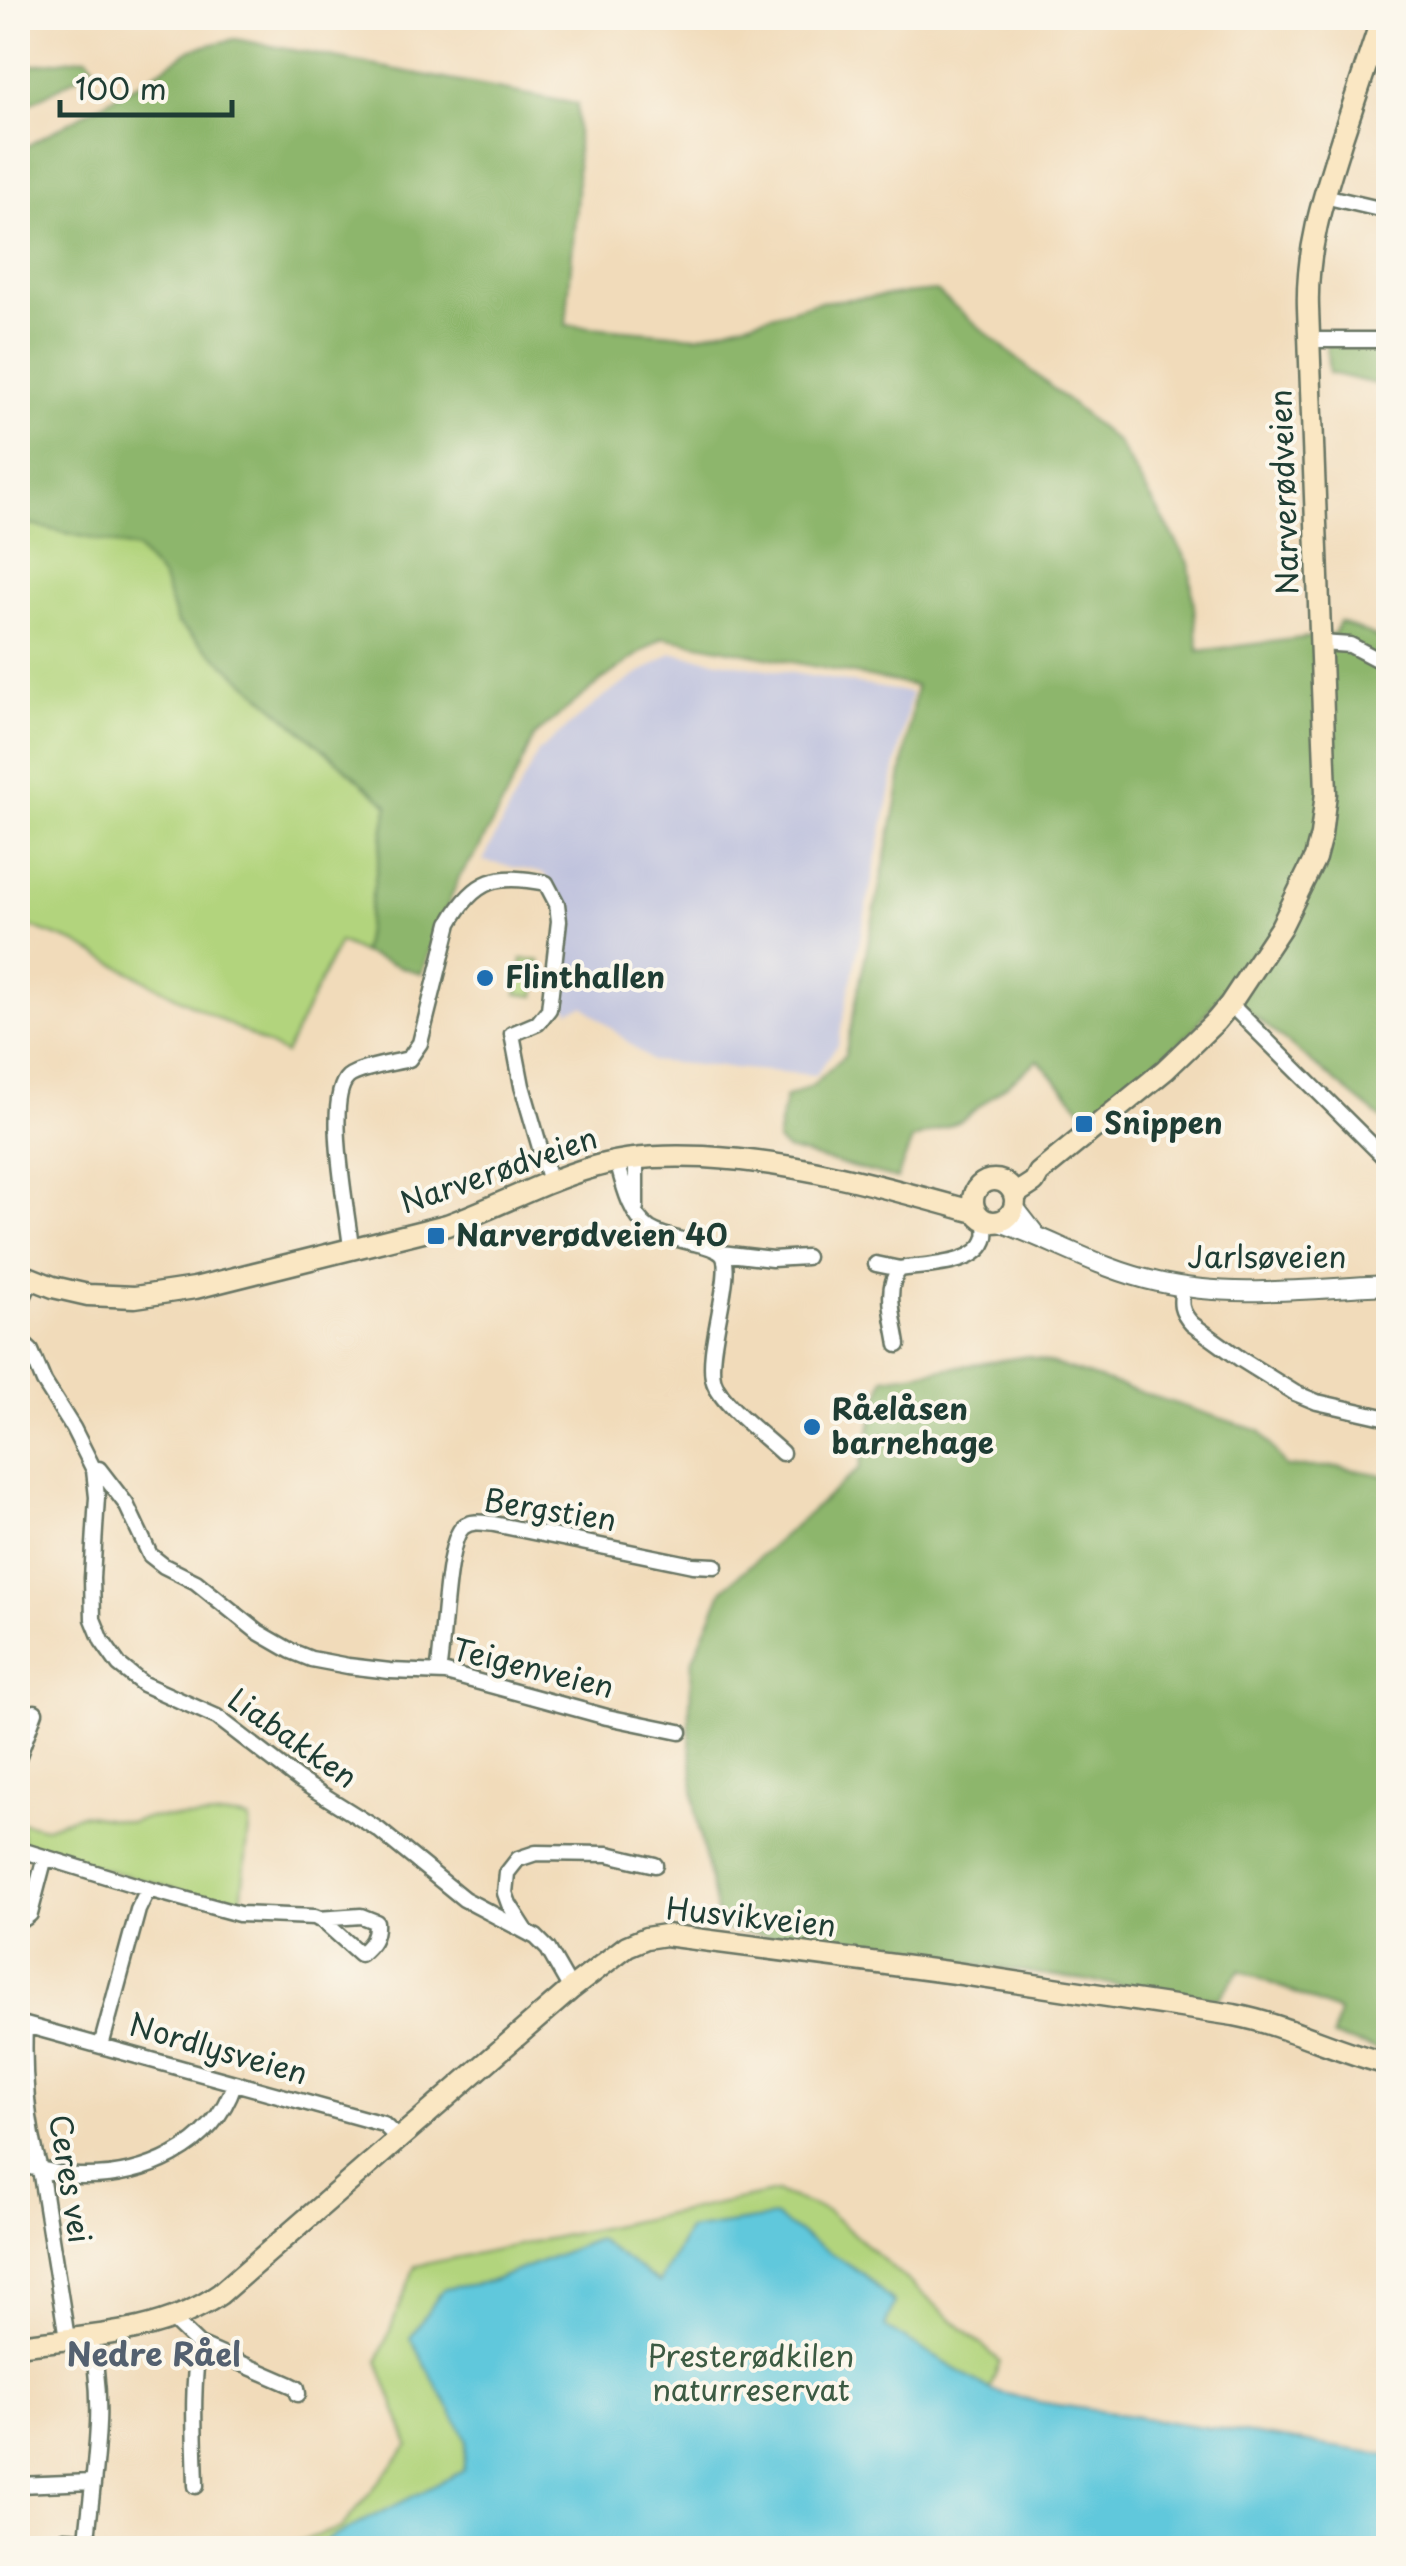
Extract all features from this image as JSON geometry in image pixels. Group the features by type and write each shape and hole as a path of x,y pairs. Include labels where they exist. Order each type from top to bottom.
{"main road":[{"name":"Narverødveien","path":"25,1276 88,1295 135,1297 194,1288 447,1225 550,1182 627,1160 675,1156 815,1170 944,1203 996,1204 1034,1182 1038,1172 1174,1062 1216,1022 1260,962 1295,902 1322,835 1326,794 1307,288 1310,254 1324,196 1382,18"},
{"name":"Husvikveien","path":"18,2345 172,2319 202,2306 570,1989 627,1946 646,1938 665,1935 1234,2015 1263,2020 1388,2064"}],"street":[{"path":"1324,196 1388,211"},
{"path":"1309,340 1388,340"},
{"path":"1321,643 1350,646 1388,665"},
{"path":"351,1248 336,1127 340,1090 357,1073 412,1056 420,1043 450,923 468,896 488,882 512,877 546,883 557,904 559,921 549,1009 538,1023 512,1034 522,1086 550,1182"},
{"path":"1230,1004 1388,1161"},
{"path":"627,1160 636,1212 644,1224 656,1232 714,1248 726,1260 712,1368 714,1382 737,1411 782,1453"},
{"name":"Jarlsøveien","path":"996,1204 1057,1247 1099,1265 1158,1282 1235,1291 1388,1284"},
{"name":"Narverødveien","path":"876,1264 900,1268 976,1254 996,1204"},
{"path":"721,1253 772,1259 806,1256"},
{"path":"898,1345 891,1289 900,1268"},
{"path":"18,1307 25,1276"},
{"path":"1184,1287 1180,1309 1183,1315 1269,1378 1317,1402 1388,1418"},
{"name":"Liabakken","path":"18,1339 30,1352 94,1470 94,1619 102,1642 119,1665 143,1684 218,1718 300,1780 379,1830 464,1899 524,1929 548,1949 570,1989"},
{"name":"Teigenveien","path":"94,1470 99,1470 118,1492 155,1560 196,1582 258,1632 290,1651 336,1664 468,1678 607,1717 680,1732"},
{"name":"Bergstien","path":"438,1672 456,1540 469,1524 494,1524 692,1566 715,1566"},
{"path":"18,1758 35,1712"},
{"path":"18,1840 18,1849 239,1914 318,1918"},
{"name":"Liabakken","path":"524,1929 508,1904 504,1882 518,1859 536,1853 608,1854 655,1865"},
{"path":"18,1920 30,1914 45,1858"},
{"path":"101,2046 138,1910 148,1888"},
{"name":"Nordlysveien","path":"22,2025 383,2124 399,2139"},
{"name":"Ceres vei","path":"22,2025 34,2148 66,2338"},
{"path":"18,2165 94,2176 132,2172 164,2161 212,2124 228,2102 234,2084"},
{"path":"172,2319 199,2345 291,2384 298,2394"},
{"path":"64,2539 88,2540 98,2446 94,2352 89,2336"},
{"path":"196,2486 199,2345"},
{"path":"18,2485 92,2482"}],"shaded area":[{"path":"672,653 911,693 838,1044 816,1075 651,1061 584,1006 569,1011 562,993 573,915 544,873 483,861 538,752 606,695"}],"green space":[{"path":"235,39 577,104 577,193 566,325 697,336 818,302 936,291 1118,443 1189,563 1199,651 1334,634 1339,622 1388,642 1388,1124 1223,991 1191,1033 1090,1117 1038,1060 961,1121 912,1140 897,1179 787,1150 777,1141 785,1098 812,1086 845,1055 898,797 916,686 663,637 602,680 534,736 507,796 459,877 421,974 362,953 388,805 177,623 163,579 137,549 18,522 18,151 192,49"},
{"path":"87,57 93,64 90,70 18,110 18,67"},
{"path":"1326,342 1388,346 1388,387 1329,373"},
{"path":"18,522 136,548 163,579 177,623 388,805 362,953 339,942 285,1054 75,943 18,922"},
{"path":"522,959 540,961 535,996 517,994"},
{"path":"1028,1356 1260,1431 1286,1467 1339,1467 1388,1476 1388,2053 1333,2037 1339,2012 1240,1970 1218,1999 720,1929 696,1815 689,1724 692,1661 723,1589 859,1469 884,1378"},
{"path":"81,1814 131,1822 158,1817 233,1816 250,1820 239,1907 24,1847 19,1822 44,1828"},
{"name":"Presterødkilen naturreservat","path":"776,2192 827,2211 1000,2361 934,2548 279,2548 341,2528 409,2445 378,2361 415,2266"}],"water":[{"name":"Presterødkilen naturreservat","path":"775,2217 863,2274 894,2303 885,2327 991,2390 1039,2402 1388,2455 1388,2548 311,2548 463,2471 467,2439 410,2338 443,2289 489,2282 597,2239 659,2283 688,2230"}],"place":[{"name":"Flinthallen","path":"485,978"},
{"name":"Snippen","path":"1084,1124"},
{"name":"Narverødveien 40","path":"436,1236"},
{"name":"Råelåsen barnehage","path":"812,1427"}],"district":[{"name":"Nedre Råel","path":"154,2355"}]}
